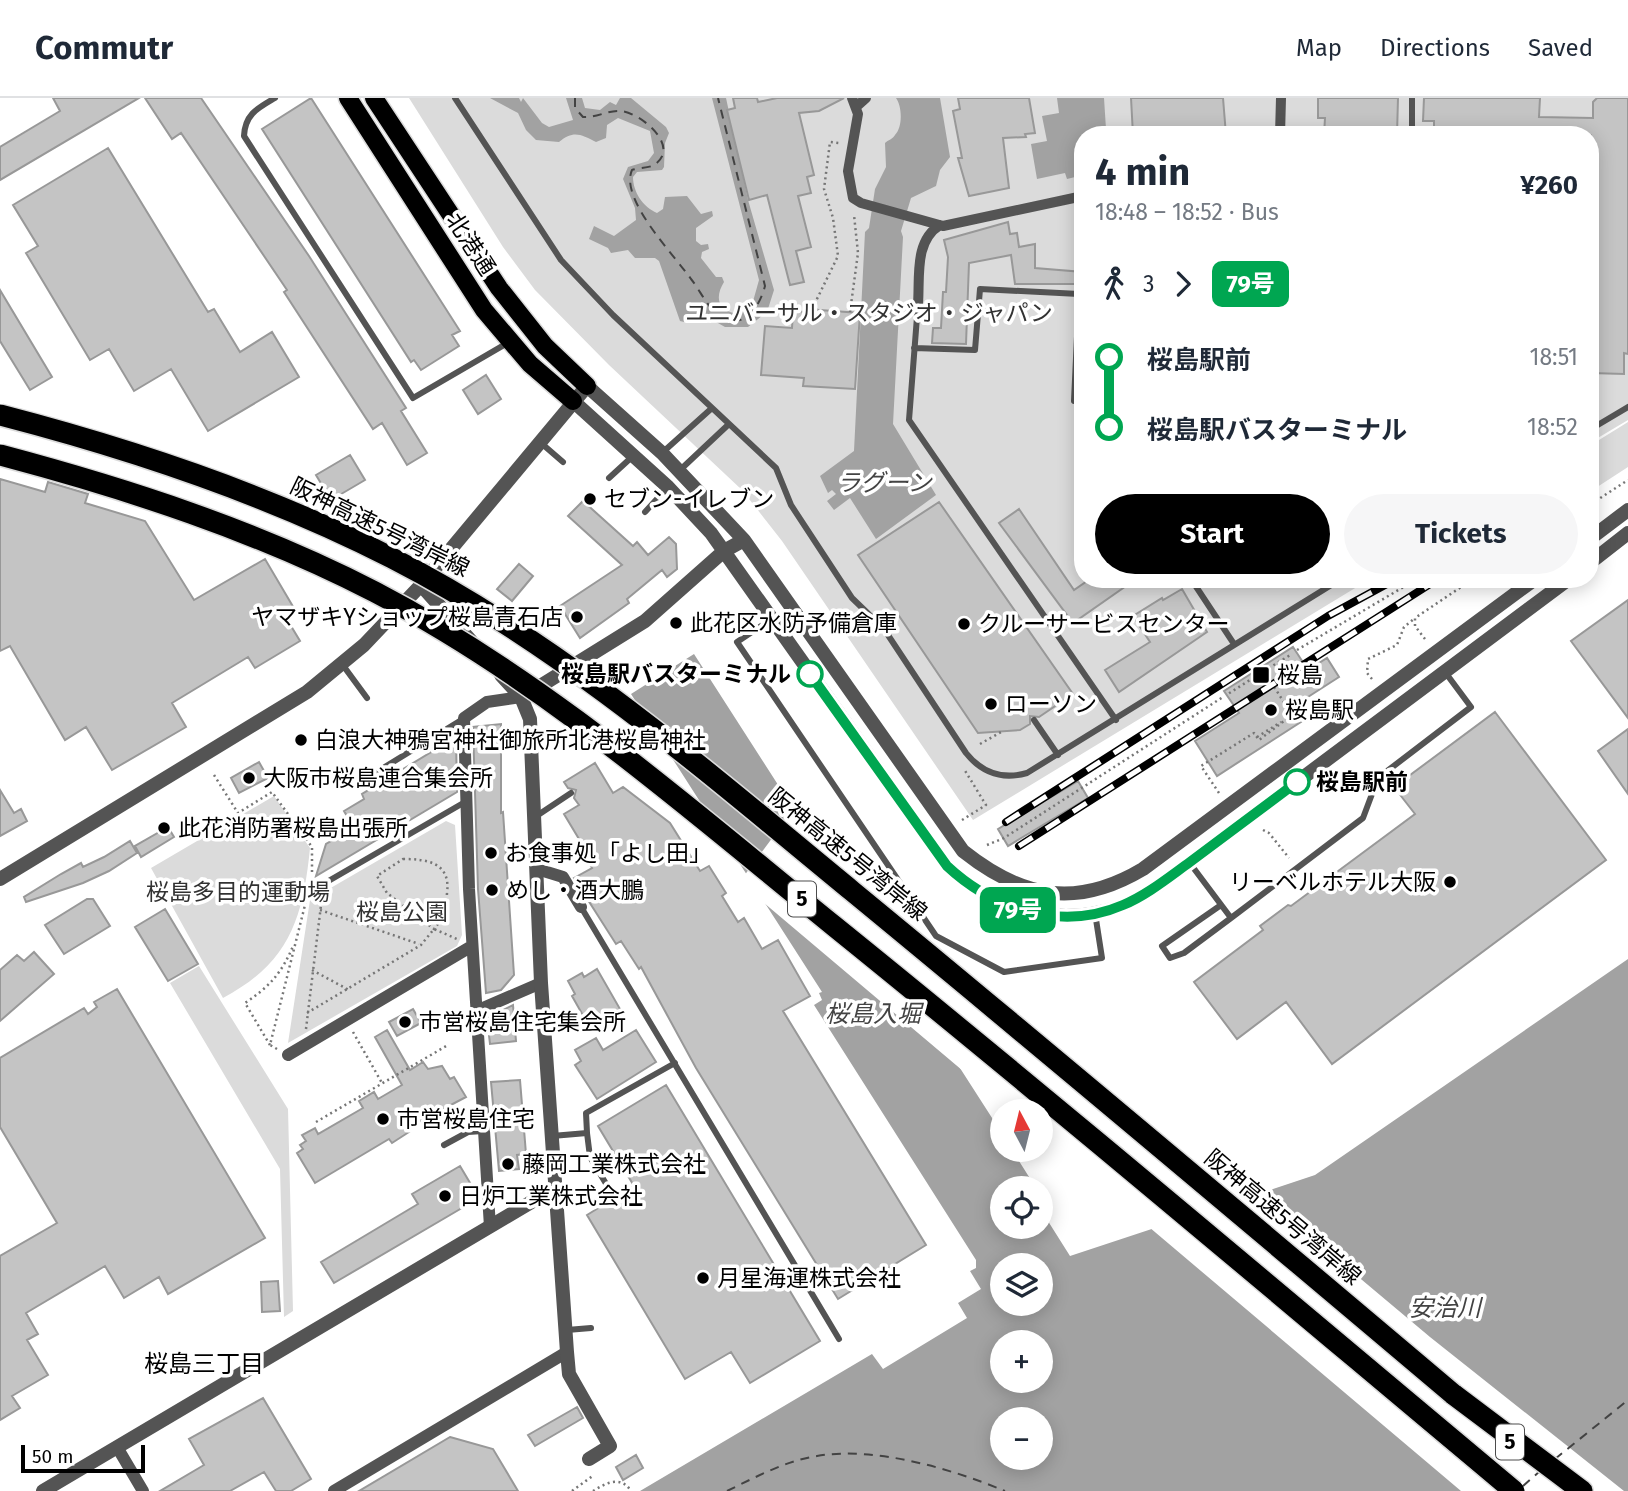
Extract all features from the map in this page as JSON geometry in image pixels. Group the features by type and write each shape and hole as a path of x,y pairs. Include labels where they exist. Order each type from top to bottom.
{"highway":[{"name":"阪神高速5号湾岸線","path":"0,415 74,434 168,464 304,515 394,559 529,638 611,696 718,781 1018,1027 1566,1491"},
{"name":"5","path":"0,455 134,493 300,557 376,592 586,725 990,1052 1514,1491"},
{"path":"1453,1394 1582,1491"}],"main road":[{"name":"北港通","path":"348,98 484,310 530,364 573,401"},
{"name":"北港通","path":"374,98 499,288 545,346 587,386"}],"street":[{"path":"866,98 854,103 859,114 848,171 853,198 940,225"},
{"path":"1280,126 1281,98"},
{"path":"918,304 922,243 929,232 940,225 1074,197"},
{"path":"0,879 307,692 342,664 364,645 421,585 587,386 662,453 744,540 963,851 999,877 1020,887 1070,894 1097,890 1123,881 1143,869 1523,588"},
{"path":"573,401 668,487 724,551 947,866 967,885 990,899 1024,913 1057,916 1095,913 1123,906 1189,862 1557,588"},
{"path":"1599,532 1628,510"},
{"path":"1599,556 1628,533"},
{"path":"489,1227 472,946 464,718 487,702 521,698 570,670 645,621 724,551 744,540"},
{"path":"421,585 521,698 530,719 541,983 569,1374 610,1446 589,1459"},
{"path":"537,869 564,877 582,907"},
{"path":"288,1055 472,946"},
{"path":"476,1011 541,983"},
{"path":"43,1491 555,1188"},
{"path":"334,1491 567,1352"},
{"path":"117,1447 143,1491"}],"lane":[{"path":"275,98 251,113 244,125 244,136 413,398 511,341"},
{"path":"455,98 561,260 595,297 776,468 791,505 852,598 884,629 975,764 992,774 1016,776 1058,755 1326,588"},
{"path":"1412,98 1412,126"},
{"path":"914,348 975,350 980,289 1074,294"},
{"path":"918,304 909,420 1116,720"},
{"path":"1599,424 1628,407"},
{"path":"662,453 712,408"},
{"path":"679,471 729,424"},
{"path":"541,443 563,462"},
{"path":"609,478 634,455"},
{"path":"645,512 668,487"},
{"path":"1197,588 1234,644"},
{"path":"772,619 737,642 936,936 1004,971 1102,958 1095,913"},
{"path":"556,652 570,670"},
{"path":"342,664 367,698"},
{"path":"1221,905 1162,946 1170,958 1184,953 1363,818 1378,778 1471,707 1445,672"},
{"path":"362,781 464,718"},
{"path":"1034,720 1058,755"},
{"path":"534,817 571,793"},
{"path":"309,887 325,883 465,802"},
{"path":"1189,862 1231,918"},
{"path":"582,907 839,1339"},
{"path":"608,1187 590,1157 586,1113 675,1063"},
{"path":"444,1145 468,1132 484,1130"},
{"path":"552,1136 587,1133"},
{"path":"565,1330 591,1328"}],"path":[{"path":"816,310 816,301 838,256 833,218 824,189 830,142"},
{"path":"850,312 859,253 853,198"},
{"path":"1599,499 1628,480"},
{"path":"1297,650 1402,588"},
{"path":"1371,679 1367,673 1368,659 1397,645 1404,627 1459,588"},
{"path":"1415,618 1415,626 1425,639"},
{"path":"1228,694 1292,654"},
{"path":"1219,793 1201,766 1254,733 1259,740 1292,716 1264,671"},
{"path":"987,845 1004,838 1223,697"},
{"path":"980,744 1001,732"},
{"path":"957,759 986,805 962,820"},
{"path":"214,775 238,813 272,792 312,847 309,887 270,1045"},
{"path":"1263,830 1269,832 1288,858"},
{"path":"307,1013 421,945 434,929 446,915 449,881 445,871 429,859 403,859 377,876 387,893 434,929 472,946"},
{"path":"306,1044 312,970 325,883"},
{"path":"320,910 421,945"},
{"path":"288,1055 270,1045 245,1003 269,987 284,967 297,938"},
{"path":"312,970 349,990"},
{"path":"346,1020 382,1083"},
{"path":"316,1122 448,1045"},
{"path":"572,1491 592,1479"},
{"path":"593,1491 609,1482 618,1481 627,1485 631,1491"}],"green space":[{"name":"ユニバーサル・スタジオ・ジャパン","path":"409,98 1628,98 1628,420 1599,437 1599,126 1074,126 1074,588 1355,588 973,820 782,541 742,490 609,365 535,290 503,247"},
{"path":"1628,422 1628,467 1599,486 1599,440"},
{"name":"桜島多目的運動場","path":"274,796 310,848 303,896 289,936 278,954 263,970 223,998 151,868"},
{"name":"桜島公園","path":"446,821 455,825 462,935 457,946 288,1043 310,900"},
{"path":"199,966 288,1109 293,1311 284,1317 280,1169 170,983"}],"water":[{"path":"490,98 519,98 521,102 523,98 542,123 549,127 573,120 566,98 582,98 585,108 600,110 610,102 616,105 620,98 631,98 666,127 669,133 665,143 664,167 662,170 637,172 633,177 635,188 643,203 657,213 663,209 665,197 687,196 701,214 712,211 713,216 696,228 696,241 701,245 708,244 709,249 702,252 701,258 716,277 722,277 724,282 719,300 723,308 733,313 752,305 759,280 712,98 726,98 748,200 774,290 767,312 748,327 725,327 702,314 684,322 680,321 659,261 655,258 635,258 628,250 611,253 608,248 589,239 594,226 614,236 636,220 635,208 623,179 628,167 648,161 654,153 650,131 618,118 607,125 606,138 596,142 577,134 559,142 536,140 526,130 518,113"},
{"name":"ラグーン","path":"896,98 940,98 950,157 940,170 936,186 911,198 901,231 903,237 893,424 936,495 876,539 850,498 834,510 827,501 836,494 832,490 828,493 820,476 854,451 865,232 869,228 875,189 886,167 885,143 894,136 899,127 900,111"},
{"path":"1057,98 1104,98 1106,126 1074,126 1074,177 1067,179 1065,173 1037,179 1031,144 1047,141 1042,116 1059,113"},
{"name":"安治川","path":"694,654 990,1115 990,1162 1020,1162 1028,1176 990,1176 990,1239 1053,1239 1053,1229 1070,1256 1315,1175 1628,959 1628,1491 640,1491 872,1354 883,1369 967,1318 958,1303 981,1289 970,1271 976,1268 976,1260 814,1005 822,1000 819,993 822,992 631,694"}],"pier":[{"path":"796,806 969,1076 758,898 744,876"},
{"path":"1256,1191 1430,1337 1624,1491 1461,1491 1149,1227"}],"building":[{"path":"53,98 139,98 0,180 0,147 60,111"},
{"path":"145,98 201,98 309,256 406,408 401,411 427,453 407,465 382,423 373,429 284,292 287,290 181,133 172,139"},
{"path":"311,98 460,331 452,335 459,346 421,370 414,360 411,362 262,129"},
{"path":"733,98 757,98 758,102 777,98 844,98 819,111 799,113 814,175 807,177 811,193 798,196 811,247 796,251 804,282 790,285 767,195 749,200 727,110 735,108"},
{"path":"958,98 1029,98 1035,133 1025,134 1026,137 1003,138 1009,188 969,196 958,158 962,158 953,111 960,109"},
{"path":"1131,98 1223,98 1225,126 1133,126"},
{"path":"1318,98 1398,98 1397,126 1325,126 1325,118 1318,118"},
{"path":"1424,98 1540,98 1539,117 1593,118 1593,102 1597,98 1628,98 1628,354 1624,353 1624,374 1599,373 1599,126 1434,126 1434,121 1423,121"},
{"path":"108,148 208,312 214,309 240,352 272,332 299,377 208,431 171,369 134,391 109,349 90,360 26,253 38,246 13,205"},
{"path":"1008,222 1010,234 1017,233 1019,247 1035,244 1035,268 1074,271 1074,284 1015,284 1011,255 969,263 966,344 932,343 933,328 941,328 943,292 946,292 948,257 944,240"},
{"path":"0,290 52,377 30,390 0,341"},
{"path":"806,309 860,313 855,389 803,386 804,378 761,375 765,326 792,328 793,311 806,312"},
{"path":"486,375 501,399 478,414 463,390"},
{"path":"350,455 365,480 331,500 316,475"},
{"path":"0,479 45,492 48,482 88,494 85,503 145,521 194,600 265,559 295,610 285,616 300,641 255,668 248,657 172,703 186,727 112,770 86,727 65,740 10,646 0,651"},
{"path":"583,501 633,546 637,542 648,555 669,537 676,544 677,569 667,577 662,570 627,599 629,603 580,638 560,606 622,565 568,516"},
{"name":"クルーサービスセンター","path":"939,502 1073,694 1039,717 1030,716 1030,724 1020,730 978,733 858,555"},
{"path":"1019,509 1074,590 1123,588 1073,623 999,523"},
{"path":"519,564 533,576 512,601 497,589"},
{"path":"1182,589 1207,632 1119,692 1105,670 1150,642 1133,616"},
{"path":"1628,600 1628,718 1571,641"},
{"name":"桜島駅","path":"1293,647 1308,670 1327,658 1339,677 1294,706 1304,720 1217,776 1195,741 1239,713 1224,691"},
{"name":"リーベルホテル大阪","path":"1495,712 1606,860 1332,1064 1286,1002 1237,1039 1194,982 1263,930 1260,926 1415,814 1394,787"},
{"path":"501,724 501,813 503,812 514,975 501,990 486,993 478,889 473,727"},
{"path":"1628,729 1628,794 1598,751"},
{"path":"456,737 457,792 316,876 326,844 354,828 344,811 364,799 362,794"},
{"name":"大阪市桜島連合集会所","path":"259,762 268,778 239,793 231,778"},
{"path":"595,763 613,793 623,787 670,823 700,871 709,866 726,893 722,896 738,922 744,918 762,949 778,940 810,996 783,1011 926,1245 838,1299 696,1068 641,967 639,969 621,941 616,944 574,878 592,868 585,856 588,854 564,814 579,805 574,798 576,790 568,788 564,782"},
{"path":"1078,781 1088,798 1008,846 998,829"},
{"path":"0,790 14,813 21,809 27,821 0,836"},
{"path":"168,827 174,837 141,857 135,846"},
{"path":"130,841 137,853 109,871 83,883 26,902 24,897 61,874 81,863 83,867 104,857"},
{"path":"87,899 93,899 110,926 64,954 45,925"},
{"path":"165,909 198,964 168,981 135,927"},
{"path":"34,952 54,974 0,1021 0,970 17,955 24,961"},
{"path":"597,969 620,1009 589,1026 572,996 575,994 568,981 582,973 584,977"},
{"path":"117,989 265,1238 168,1294 159,1277 124,1298 105,1266 26,1313 38,1334 27,1340 48,1375 12,1396 20,1408 0,1420 0,1256 57,1223 0,1127 0,1058 84,1008 88,1014 97,1007 94,1002"},
{"path":"513,1005 516,1041 490,1044 487,1018"},
{"name":"市営桜島住宅集会所","path":"413,1009 421,1023 397,1036 389,1022"},
{"name":"市営桜島住宅","path":"387,1030 410,1070 423,1062 428,1069 442,1066 450,1079 454,1077 466,1097 407,1128 409,1132 392,1143 389,1139 315,1183 297,1153 303,1149 300,1145 306,1141 302,1135 315,1128 318,1134 363,1108 359,1101 374,1092 378,1099 402,1085 375,1037"},
{"path":"636,1030 656,1062 597,1099 575,1065 581,1061 575,1050 596,1038 603,1050"},
{"path":"520,1080 526,1154 517,1155 519,1169 499,1171 491,1082"},
{"name":"月星海運株式会社","path":"666,1085 820,1341 750,1383 731,1352 685,1379 587,1215 634,1186 598,1126"},
{"path":"460,1166 479,1198 334,1283 321,1262 418,1204 412,1194"},
{"path":"278,1281 280,1311 262,1312 261,1282"},
{"path":"263,1398 311,1479 291,1491 276,1491 264,1472 230,1491 160,1491 204,1465 189,1439"},
{"path":"577,1407 583,1418 535,1446 528,1435"},
{"path":"450,1437 493,1449 518,1491 359,1491"},
{"path":"636,1455 643,1468 623,1480 616,1467"}],"ferry route":[{"path":"575,98 575,108 583,117 621,111 639,118 656,132 663,149 661,158 652,166 632,170 630,182 633,196 651,227 712,309 721,317 737,321 755,308 765,286 718,98"},
{"path":"1555,1459 1628,1400"},
{"path":"727,1491 794,1462 840,1454 863,1454 913,1462 1005,1491"},
{"path":"1523,1486 1540,1471"}],"railway":[{"path":"1006,822 1328,616 1379,588"},
{"path":"1019,846 1424,588"}],"bus line":[{"name":"79号","path":"810,674 947,866 967,885 990,899 1024,913 1057,916 1095,913 1123,906 1158,885 1297,782"}],"place":[{"name":"セブン-イレブン","path":"590,499"},
{"name":"ヤマザキYショップ桜島青石店","path":"577,617"},
{"name":"此花区水防予備倉庫","path":"676,623"},
{"name":"クルーサービスセンター","path":"964,624"},
{"name":"桜島駅バスターミナル","path":"810,674"},
{"name":"桜島","path":"1261,675"},
{"name":"ローソン","path":"991,704"},
{"name":"桜島駅","path":"1271,710"},
{"name":"白浪大神鴉宮神社御旅所北港桜島神社","path":"301,740"},
{"name":"大阪市桜島連合集会所","path":"249,778"},
{"name":"桜島駅前","path":"1297,782"},
{"name":"此花消防署桜島出張所","path":"164,828"},
{"name":"お食事処「よし田」","path":"491,853"},
{"name":"リーベルホテル大阪","path":"1450,882"},
{"name":"めし・酒大鵬","path":"492,890"},
{"name":"市営桜島住宅集会所","path":"405,1022"},
{"name":"市営桜島住宅","path":"383,1119"},
{"name":"藤岡工業株式会社","path":"508,1164"},
{"name":"日炉工業株式会社","path":"445,1196"},
{"name":"月星海運株式会社","path":"703,1278"}],"district":[{"name":"桜島三丁目","path":"204,1364"}],"water label":[{"name":"桜島入堀","path":"873,1014"}]}
